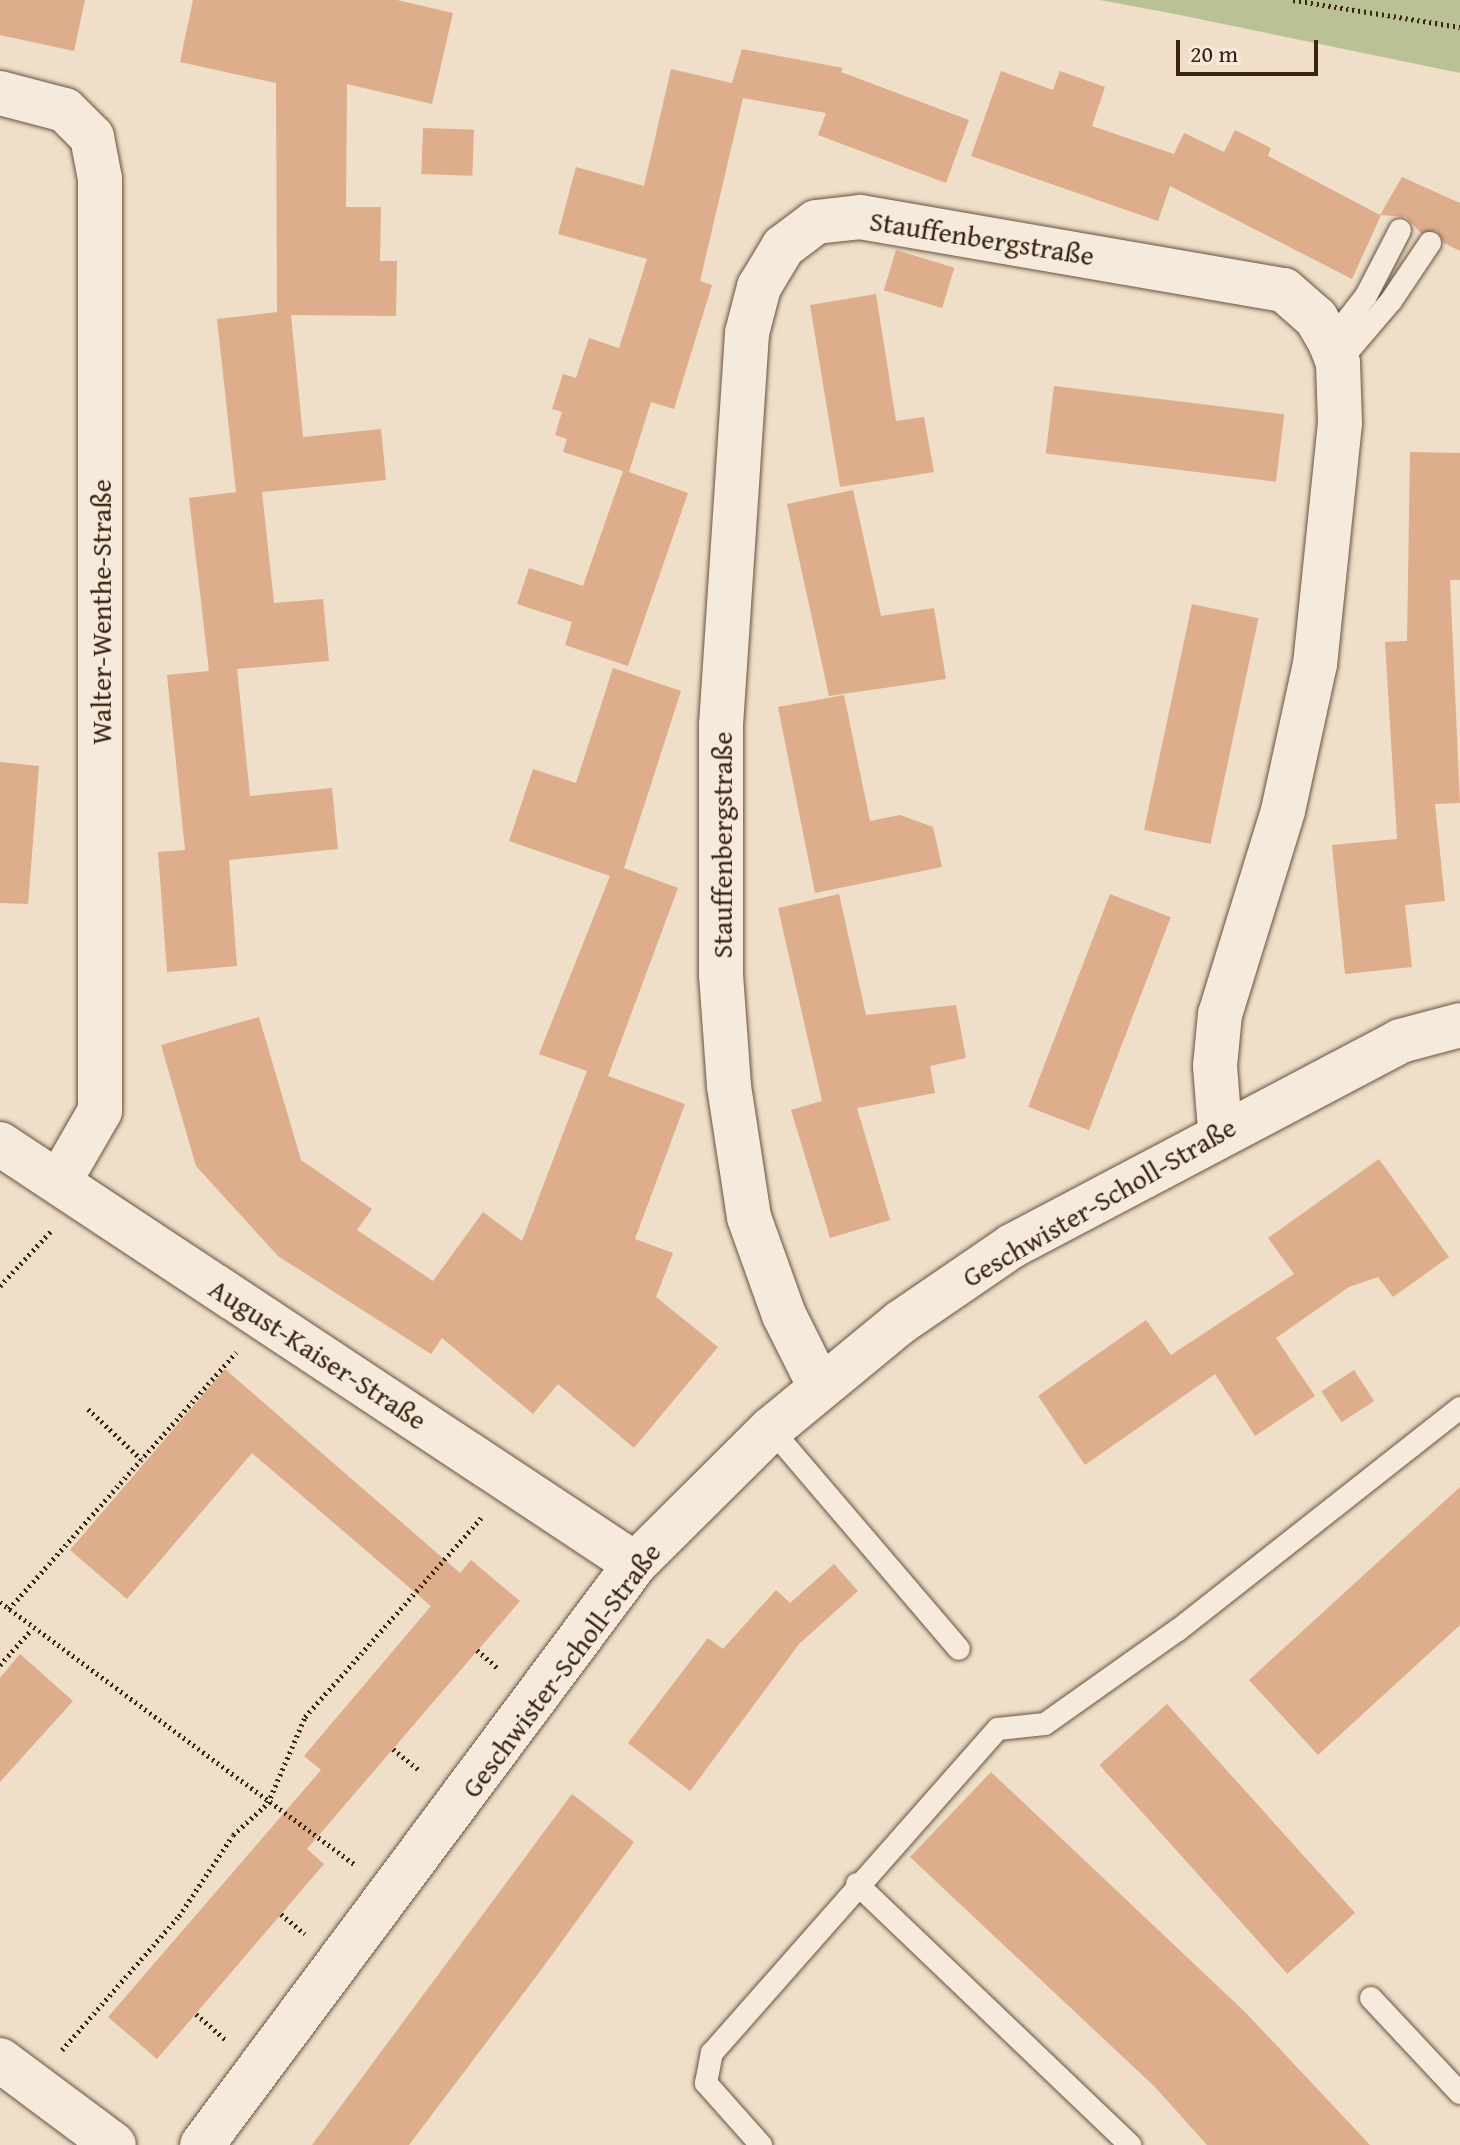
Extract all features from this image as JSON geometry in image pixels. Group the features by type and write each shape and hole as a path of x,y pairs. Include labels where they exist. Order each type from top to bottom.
{"street":[{"name":"Walter-Wenthe-Straße","path":"0,93 65,110 92,137 100,179 100,1111 71,1190"},
{"name":"Stauffenbergstraße","path":"820,1387 784,1315 749,1217 729,1086 721,975 721,725 747,333 759,287 783,247 816,222 860,217 1284,290 1316,318 1334,352"},
{"path":"1220,1130 1215,1066 1220,1014 1283,811 1315,664 1340,423 1334,352"},
{"name":"Geschwister-Scholl-Straße","path":"202,2145 635,1564 771,1429 820,1387 1012,1246 1220,1130 1400,1041 1460,1025"},
{"name":"August-Kaiser-Straße","path":"0,1144 635,1564"},
{"path":"16,2072 114,2145"}],"lane":[{"path":"1334,352 1400,230"},
{"path":"1334,352 1391,301 1430,243"},
{"path":"761,2145 706,2083 712,2053 857,1884 998,1729 1045,1724 1057,1716 1178,1630 1460,1408"},
{"path":"771,1429 959,1649"},
{"path":"857,1884 1130,2145"},
{"path":"1371,1998 1460,2093"}],"path":[{"path":"1293,0 1460,27"},
{"path":"0,1286 71,1190"},
{"path":"9,1609 265,1319"},
{"path":"88,1409 141,1459"},
{"path":"16,2072 179,1916 233,1835 268,1803 305,1717 514,1483"},
{"path":"0,1602 268,1803 392,1891"},
{"path":"0,1665 32,1629"}],"green space":[{"path":"1100,0 1460,0 1460,73 1170,13"}],"building":[{"path":"0,0 85,0 74,51 0,35"},
{"path":"193,0 397,0 453,13 432,104 347,84 346,207 381,207 380,261 397,261 396,316 291,315 303,437 381,429 386,480 262,492 274,603 323,599 329,661 237,669 250,796 332,788 338,849 229,860 237,966 167,972 158,852 185,850 167,675 209,671 189,498 236,492 217,319 277,312 276,83 180,62"},
{"path":"742,49 843,68 841,72 969,120 946,183 818,135 826,113 743,98 700,281 712,285 674,409 651,402 629,472 688,493 628,666 565,645 572,622 517,604 529,568 583,586 623,471 563,452 567,439 555,435 562,412 552,409 563,374 576,378 589,338 619,348 647,259 558,234 576,167 644,186 671,69 732,83"},
{"path":"1001,71 1053,90 1060,71 1105,87 1092,126 1174,154 1184,133 1224,152 1235,130 1271,148 1268,156 1380,215 1402,177 1460,203 1460,251 1444,243 1437,231 1421,233 1406,217 1381,215 1352,279 1170,186 1158,221 971,156"},
{"path":"423,128 474,130 472,176 421,174"},
{"path":"896,250 954,268 942,308 884,290"},
{"path":"876,294 896,421 924,417 934,472 840,487 810,305"},
{"path":"1054,386 1284,414 1276,482 1046,453"},
{"path":"1410,452 1460,453 1460,580 1450,580 1460,803 1435,804 1445,901 1405,905 1412,967 1345,974 1332,845 1397,839 1385,642 1407,641"},
{"path":"853,490 881,616 934,608 946,679 829,696 787,504"},
{"path":"1192,604 1259,618 1210,844 1144,830"},
{"path":"613,668 681,691 624,868 678,888 608,1076 685,1104 635,1239 673,1253 656,1297 718,1347 634,1448 558,1384 533,1414 442,1338 431,1354 278,1256 196,1166 161,1045 259,1017 301,1160 372,1209 357,1230 433,1281 483,1212 522,1241 587,1071 539,1054 610,876 509,841 533,769 576,783"},
{"path":"844,695 870,821 900,815 933,827 942,867 815,893 778,707"},
{"path":"0,762 39,766 28,904 0,903"},
{"path":"839,894 866,1015 956,1005 966,1058 930,1066 935,1093 857,1108 890,1220 830,1238 791,1110 822,1101 778,908"},
{"path":"1110,894 1171,917 1089,1130 1028,1107"},
{"path":"1379,1159 1449,1257 1393,1297 1378,1277 1349,1287 1276,1338 1315,1396 1255,1436 1215,1374 1085,1465 1038,1396 1146,1320 1171,1355 1294,1274 1268,1238"},
{"path":"225,1369 460,1573 471,1560 520,1601 307,1849 324,1864 157,2059 108,2017 321,1770 304,1756 431,1606 252,1453 127,1599 70,1550"},
{"path":"1354,1370 1374,1401 1341,1422 1321,1391"},
{"path":"1460,1487 1460,1625 1318,1755 1249,1680"},
{"path":"834,1564 858,1591 799,1644 690,1791 628,1743 708,1638 723,1649 776,1590 790,1603"},
{"path":"20,1654 73,1701 0,1782 0,1678"},
{"path":"1167,1704 1355,1913 1287,1974 1099,1765"},
{"path":"991,1772 1245,2012 1370,2145 1207,2145 1155,2087 910,1857"},
{"path":"572,1794 634,1842 541,1970 409,2145 312,2145"}]}
